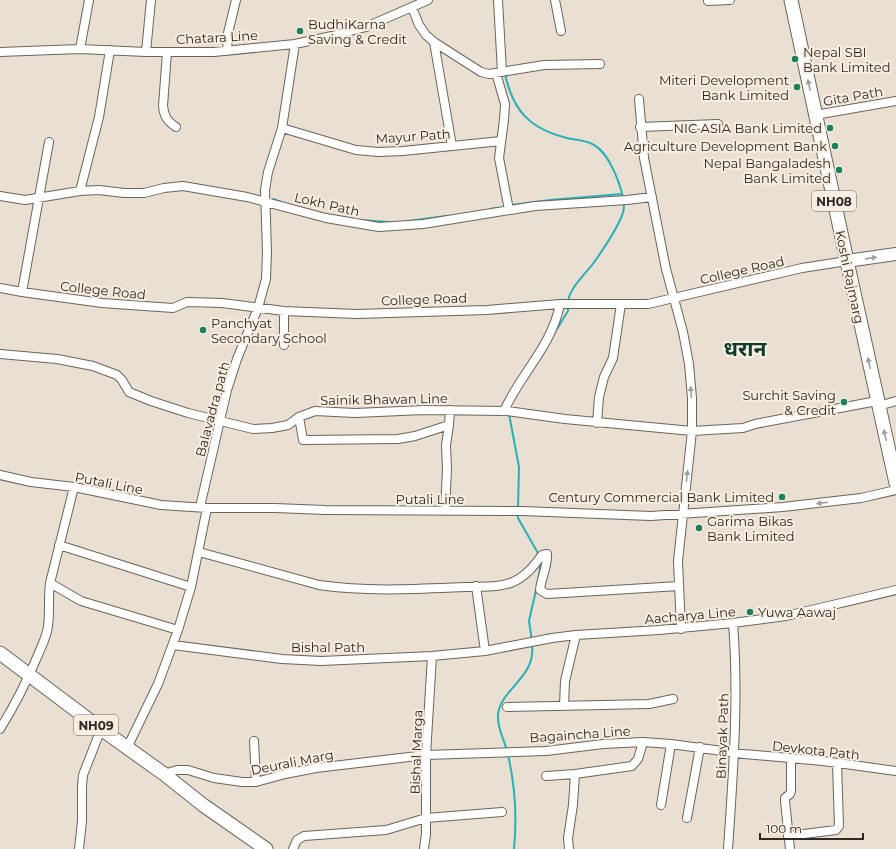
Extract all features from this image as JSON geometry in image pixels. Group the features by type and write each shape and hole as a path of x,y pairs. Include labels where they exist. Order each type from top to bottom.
{"main road":[{"name":"Koshi Rajmarg","path":"791,0 846,261 878,404 895,469 896,483"},
{"name":"NH09","path":"0,653 264,849"}],"street":[{"path":"80,49 89,0"},
{"path":"146,52 151,0"},
{"path":"227,51 228,34 236,0"},
{"name":"Chatara Line","path":"0,52 80,49 146,52 227,51 295,44 366,27 428,0"},
{"path":"498,0 505,104 499,158 509,210"},
{"path":"555,0 561,31"},
{"path":"708,1 730,0"},
{"path":"412,7 419,25 426,35 434,42 481,72 489,74 544,65 600,64"},
{"path":"434,42 452,146"},
{"name":"Balavadra path","path":"127,748 158,684 173,645 191,587 199,552 204,507 227,390 258,308 266,279 267,252 264,201 268,172 282,128 295,44"},
{"path":"80,191 99,117 110,50"},
{"path":"168,52 163,106 168,122 176,127"},
{"path":"638,99 644,158 666,269 675,299 689,364 692,398 692,431 678,561 681,629"},
{"name":"Gita Path","path":"815,115 896,101"},
{"path":"640,127 718,124"},
{"name":"Mayur Path","path":"282,128 356,150 378,152 404,151 501,141"},
{"path":"22,292 49,142"},
{"name":"Lokh Path","path":"0,196 25,200 80,191 99,190 124,193 144,193 164,188 183,186 212,190 264,201 326,218 379,227 423,224 535,206 652,197"},
{"path":"846,261 896,254"},
{"name":"College Road","path":"0,288 127,306 173,308 187,302 222,303 284,311 357,314 487,310 561,304 648,304 675,299 802,268 846,261"},
{"path":"508,411 518,384 544,347 557,319 561,304"},
{"path":"597,423 599,397 604,377 613,358 621,304"},
{"path":"284,311 284,345"},
{"name":"Sainik Bhawan Line","path":"0,354 57,359 93,366 117,376 122,380 129,392 136,395 188,413 253,429 288,425 299,418 315,412 355,413 450,410 508,411 597,423 692,431 743,428 755,424 896,401"},
{"path":"445,511 447,469 446,445 450,410"},
{"path":"299,418 303,440 398,439 415,436 449,425"},
{"name":"Putali Line","path":"0,475 31,482 74,487 161,505 325,510 522,511 624,516 684,515 783,507 861,498 896,490"},
{"path":"0,729 16,703 47,634 49,625 48,598 50,582 74,487"},
{"path":"59,545 191,587"},
{"path":"199,552 332,587 398,590 476,586 494,587 514,581 526,574 542,555 547,554 548,559 540,582 540,590 547,594 679,586"},
{"path":"50,582 81,600 178,630"},
{"path":"476,586 484,651"},
{"name":"Aacharya Line","path":"484,651 576,635 681,629 786,616 896,590"},
{"name":"Binayak Path","path":"728,849 735,752 736,715 736,654 733,623"},
{"path":"564,706 565,681 576,635"},
{"name":"Bishal Path","path":"173,645 282,659 322,661 432,656 484,651"},
{"name":"Bishal Marga","path":"424,849 426,834 426,754 432,656"},
{"path":"507,707 648,704 674,699"},
{"path":"79,849 82,821 83,775 101,729"},
{"path":"254,741 256,782"},
{"path":"546,776 575,774 632,766 638,758 643,742"},
{"name":"Bagaincha Line","path":"426,754 546,751 603,744 643,742 735,752"},
{"path":"661,806 671,744"},
{"path":"688,818 700,747"},
{"name":"Devkota Path","path":"735,752 896,771"},
{"name":"Deurali Marg","path":"164,774 177,770 188,770 214,778 242,782 256,782 285,774 316,768 426,754"},
{"path":"790,849 785,798 791,791 791,759"},
{"path":"788,836 836,830 839,826 837,763"},
{"path":"569,849 568,838 575,774"},
{"path":"293,849 298,840 304,836 386,830 426,818 502,812"}],"waterway":[{"path":"505,74 513,99 519,109 534,124 543,130 554,134 588,142 599,149 609,161 613,169 623,198"},
{"path":"512,205 622,194"},
{"path":"273,199 281,202"},
{"path":"568,302 571,292 577,282 595,261 614,231 623,212 623,203"},
{"path":"490,209 503,207"},
{"path":"409,221 446,216"},
{"path":"359,220 389,222"},
{"path":"552,337 568,311 568,306"},
{"path":"509,414 519,467 518,508"},
{"path":"518,513 518,518 539,555"},
{"path":"537,586 540,561"},
{"path":"532,641 529,621 536,590"},
{"path":"507,751 498,720 500,706 524,675 529,666 532,656 532,645"},
{"path":"508,755 515,802 514,849"}],"place":[{"name":"BudhiKarna Saving & Credit","path":"300,31"},
{"name":"Nepal SBI Bank Limited","path":"795,59"},
{"name":"Miteri Development Bank Limited","path":"797,87"},
{"name":"NIC ASIA Bank Limited","path":"830,128"},
{"name":"Agriculture Development Bank","path":"835,146"},
{"name":"Nepal Bangaladesh Bank Limited","path":"839,170"},
{"name":"Panchyat Secondary School","path":"203,330"},
{"name":"Surchit Saving & Credit","path":"844,402"},
{"name":"Century Commercial Bank Limited","path":"782,497"},
{"name":"Garima Bikas Bank Limited","path":"699,528"},
{"name":"Yuwa Aawaj","path":"750,612"}],"district":[{"name":"धरान","path":"745,348"}]}
